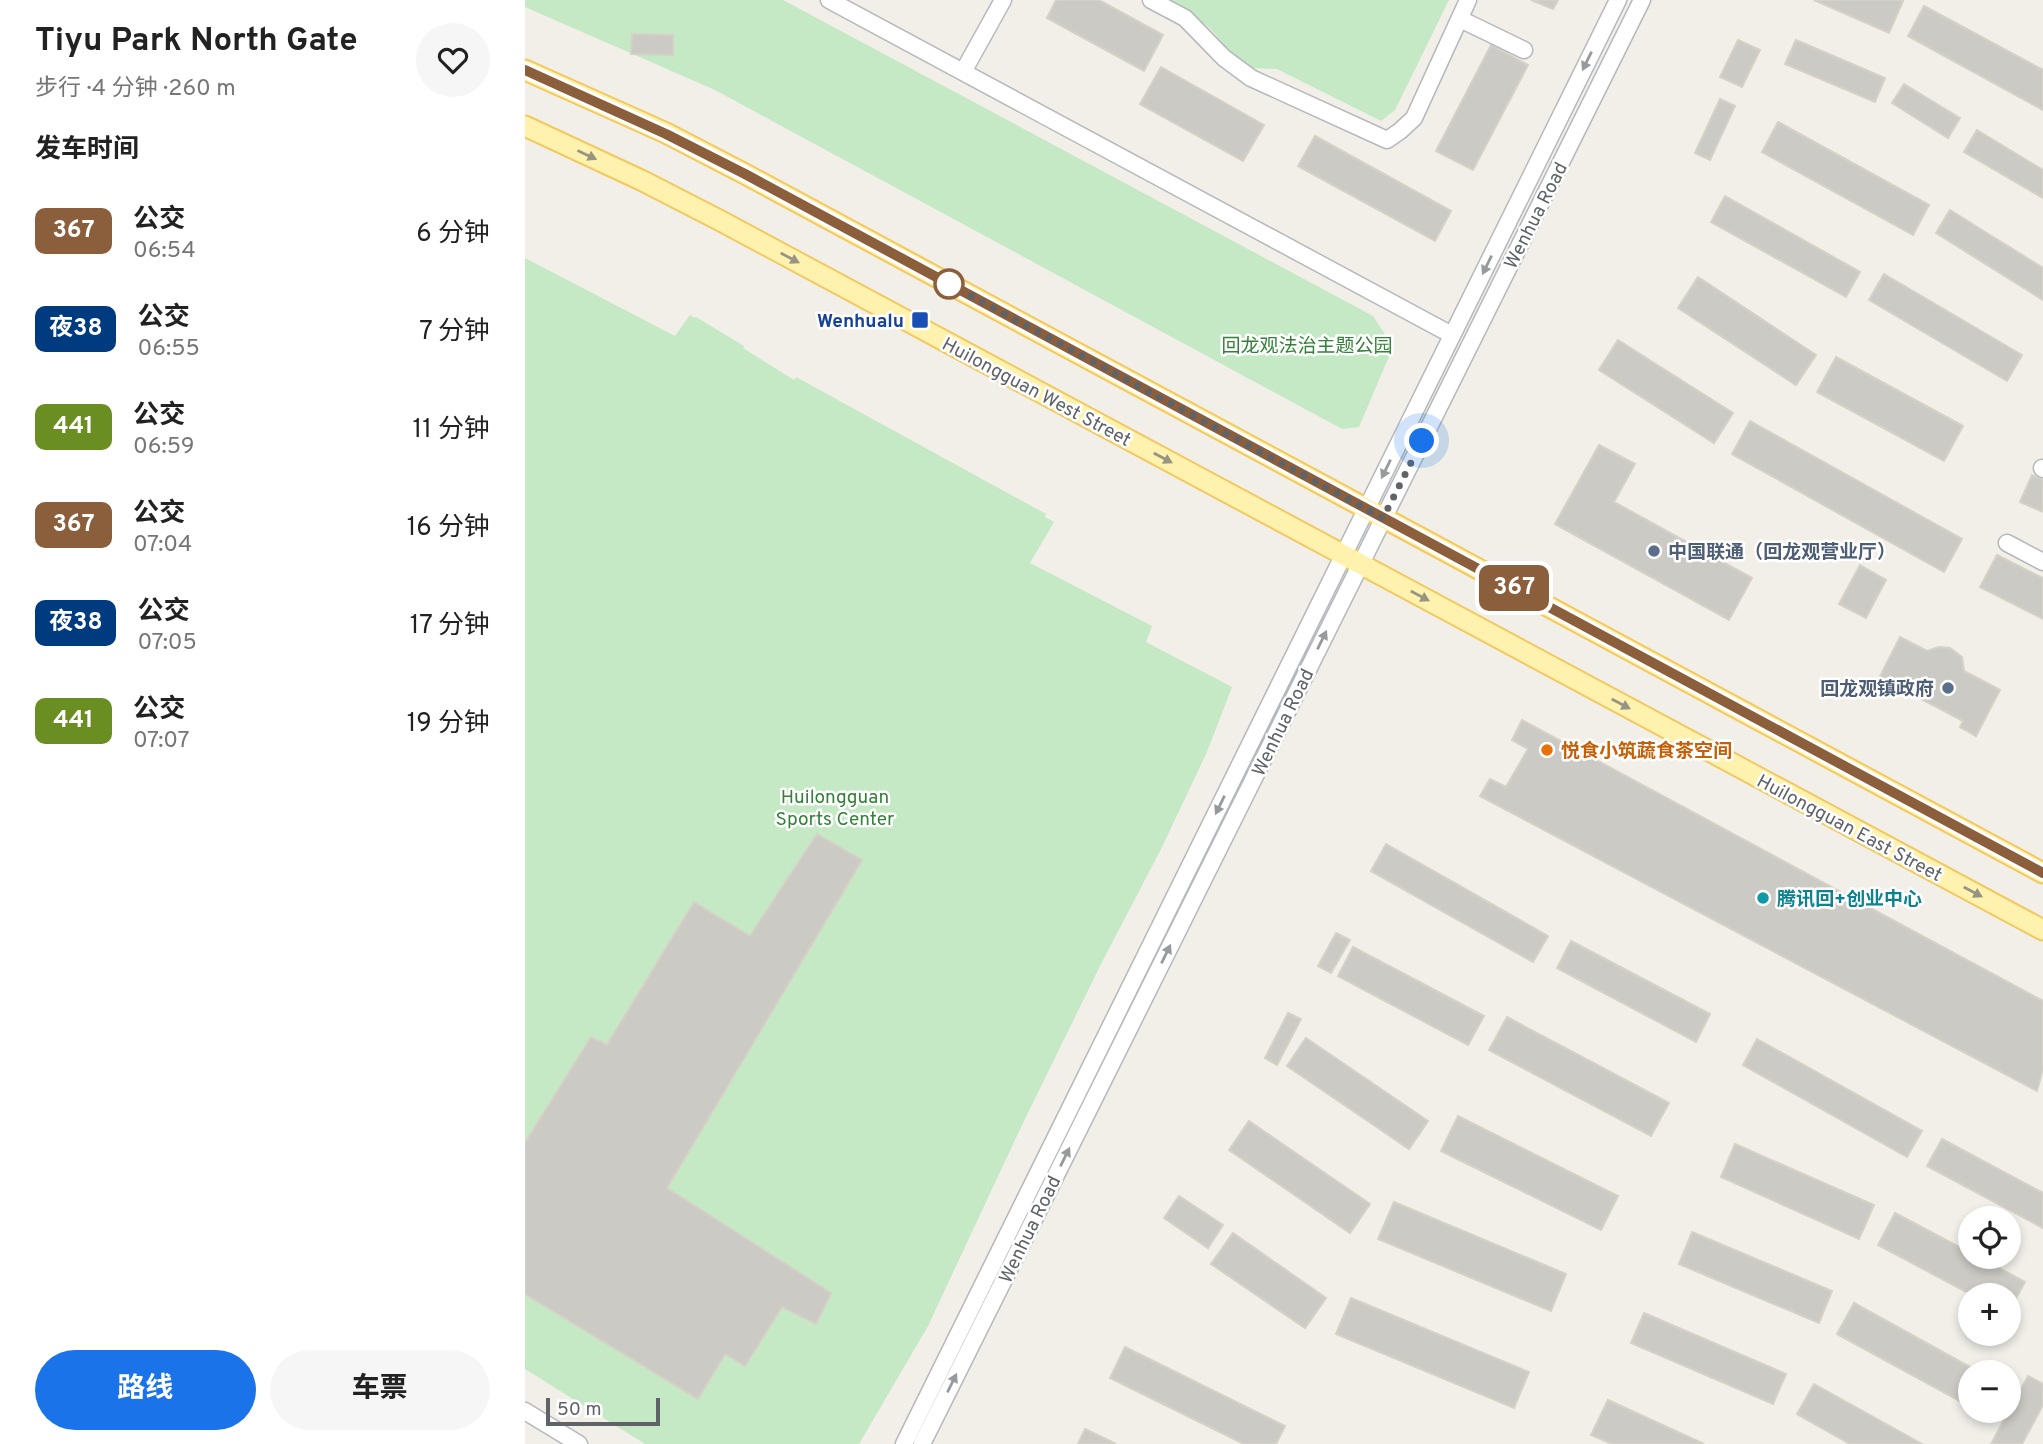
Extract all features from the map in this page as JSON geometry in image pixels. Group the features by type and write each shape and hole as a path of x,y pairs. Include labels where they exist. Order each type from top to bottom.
{"main road":[{"path":"525,70 666,134 745,174 2043,873"},
{"name":"Huilongguan West Street","path":"525,126 719,220 1352,560"},
{"name":"Huilongguan East Street","path":"1352,560 2043,930"}],"street":[{"path":"829,0 1452,335"},
{"path":"963,72 1003,0"},
{"path":"1151,0 1185,18 1224,58 1251,78 1387,140 1414,118 1468,0"},
{"name":"Wenhua Road","path":"1375,513 1452,335 1618,0"},
{"name":"Wenhua Road","path":"922,1444 1375,513 1642,0"},
{"path":"1460,19 1524,50"},
{"path":"2007,543 2043,562"},
{"name":"Wenhua Road","path":"904,1444 1352,560"},
{"path":"895,1444 932,1387"},
{"path":"525,1411 579,1444"}],"green space":[{"name":"回龙观法治主题公园","path":"525,0 783,0 1373,316 1393,347 1359,427 1342,429 715,90 525,7"},
{"path":"1170,0 1449,0 1395,110 1381,121 1277,69 1253,68 1231,53 1210,28"},
{"name":"Huilongguan Sports Center","path":"525,258 675,336 690,315 696,317 794,380 796,377 1046,514 1045,517 1054,522 1030,563 1152,626 1146,642 1232,687 1207,752 1161,849 1022,1125 928,1326 859,1444 645,1444 525,1369"}],"building":[{"path":"1056,0 1099,0 1163,35 1144,71 1047,18"},
{"path":"1531,0 1558,0 1553,9"},
{"path":"1814,0 1901,0 1903,1 1889,33"},
{"path":"1924,6 2043,70 2043,110 1908,36"},
{"path":"632,34 673,35 673,55 631,54"},
{"path":"1738,40 1760,50 1742,87 1720,77"},
{"path":"1796,40 1885,78 1875,102 1785,64"},
{"path":"1491,45 1528,65 1473,170 1436,151"},
{"path":"1161,67 1264,125 1243,161 1140,104"},
{"path":"1904,84 1960,118 1948,138 1892,103"},
{"path":"1720,99 1735,106 1710,160 1695,153"},
{"path":"1778,122 1929,205 1913,235 1762,152"},
{"path":"1977,130 2043,170 2043,198 1964,152"},
{"path":"1315,136 1451,211 1435,241 1298,166"},
{"path":"1725,196 1860,272 1846,297 1711,222"},
{"path":"1950,210 2043,268 2043,300 1936,233"},
{"path":"1884,274 2022,355 2007,381 1869,300"},
{"path":"1698,277 1816,355 1796,385 1678,308"},
{"path":"1618,340 1733,413 1714,443 1599,370"},
{"path":"1836,357 1963,426 1944,461 1817,392"},
{"path":"1750,421 1962,539 1944,572 1732,454"},
{"name":"中国联通（回龙观营业厅）","path":"1599,445 1635,464 1614,502 1752,578 1729,620 1555,524"},
{"path":"2032,475 2043,480 2043,512 2020,502"},
{"path":"1997,555 2043,578 2043,619 1980,587"},
{"path":"1860,565 1886,580 1866,618 1839,604"},
{"name":"回龙观镇政府","path":"1900,637 1927,651 1939,647 1950,648 1962,657 1964,671 2000,690 1976,736 1960,727 1963,721 1897,686 1894,691 1877,682"},
{"name":"腾讯回+创业中心","path":"1522,720 2043,1001 2043,1069 2037,1091 1480,796 1490,779 1506,787 1528,749 1512,740"},
{"path":"817,834 862,860 667,1188 831,1293 816,1324 782,1307 745,1366 725,1354 698,1399 525,1294 525,1143 591,1037 607,1045 694,902 750,936"},
{"path":"1386,844 1548,936 1533,962 1371,871"},
{"path":"1336,933 1350,940 1331,973 1318,966"},
{"path":"1571,941 1710,1014 1696,1042 1557,968"},
{"path":"1353,947 1484,1016 1468,1045 1338,976"},
{"path":"1288,1013 1301,1019 1277,1065 1265,1058"},
{"path":"1507,1017 1669,1103 1651,1136 1489,1050"},
{"path":"1306,1038 1428,1121 1409,1149 1287,1066"},
{"path":"1757,1039 1922,1131 1907,1157 1743,1065"},
{"path":"1458,1116 1618,1196 1601,1230 1441,1151"},
{"path":"1249,1121 1370,1204 1350,1233 1229,1150"},
{"path":"1942,1139 2043,1193 2043,1228 2021,1216 2021,1206 2002,1206 1927,1166"},
{"path":"1735,1144 1874,1205 1859,1239 1721,1177"},
{"path":"1179,1196 1223,1225 1208,1248 1164,1218"},
{"path":"1394,1202 1566,1274 1551,1311 1378,1239"},
{"path":"1895,1213 1958,1246 1958,1269 2001,1269 2025,1282 2021,1289 2021,1283 1958,1283 1958,1288 1878,1245"},
{"path":"1692,1232 1832,1291 1819,1323 1679,1264"},
{"path":"1233,1233 1326,1298 1305,1328 1211,1264"},
{"path":"1351,1298 1529,1372 1514,1408 1336,1334"},
{"path":"1854,1303 1958,1360 1958,1400 1837,1334"},
{"path":"1644,1313 1786,1374 1773,1404 1631,1343"},
{"path":"1125,1347 1285,1426 1276,1444 1244,1444 1110,1378"},
{"path":"2028,1376 2043,1384 2043,1405 2022,1444 1991,1444 2002,1423 2021,1423 2021,1389"},
{"path":"1814,1384 1922,1444 1850,1444 1797,1414"},
{"path":"1608,1400 1704,1444 1612,1444 1591,1435"},
{"path":"1085,1429 1116,1444 1078,1444"}],"bus line":[{"name":"367","path":"525,70 666,134 745,174 2043,873"}],"place":[{"name":"Wenhualu","path":"920,320"},
{"name":"中国联通（回龙观营业厅）","path":"1654,551"},
{"name":"回龙观镇政府","path":"1948,688"},
{"name":"悦食小筑蔬食茶空间","path":"1547,750"},
{"name":"腾讯回+创业中心","path":"1763,898"}],"route":[{"path":"949,284 1383,518 1422,441"}]}
